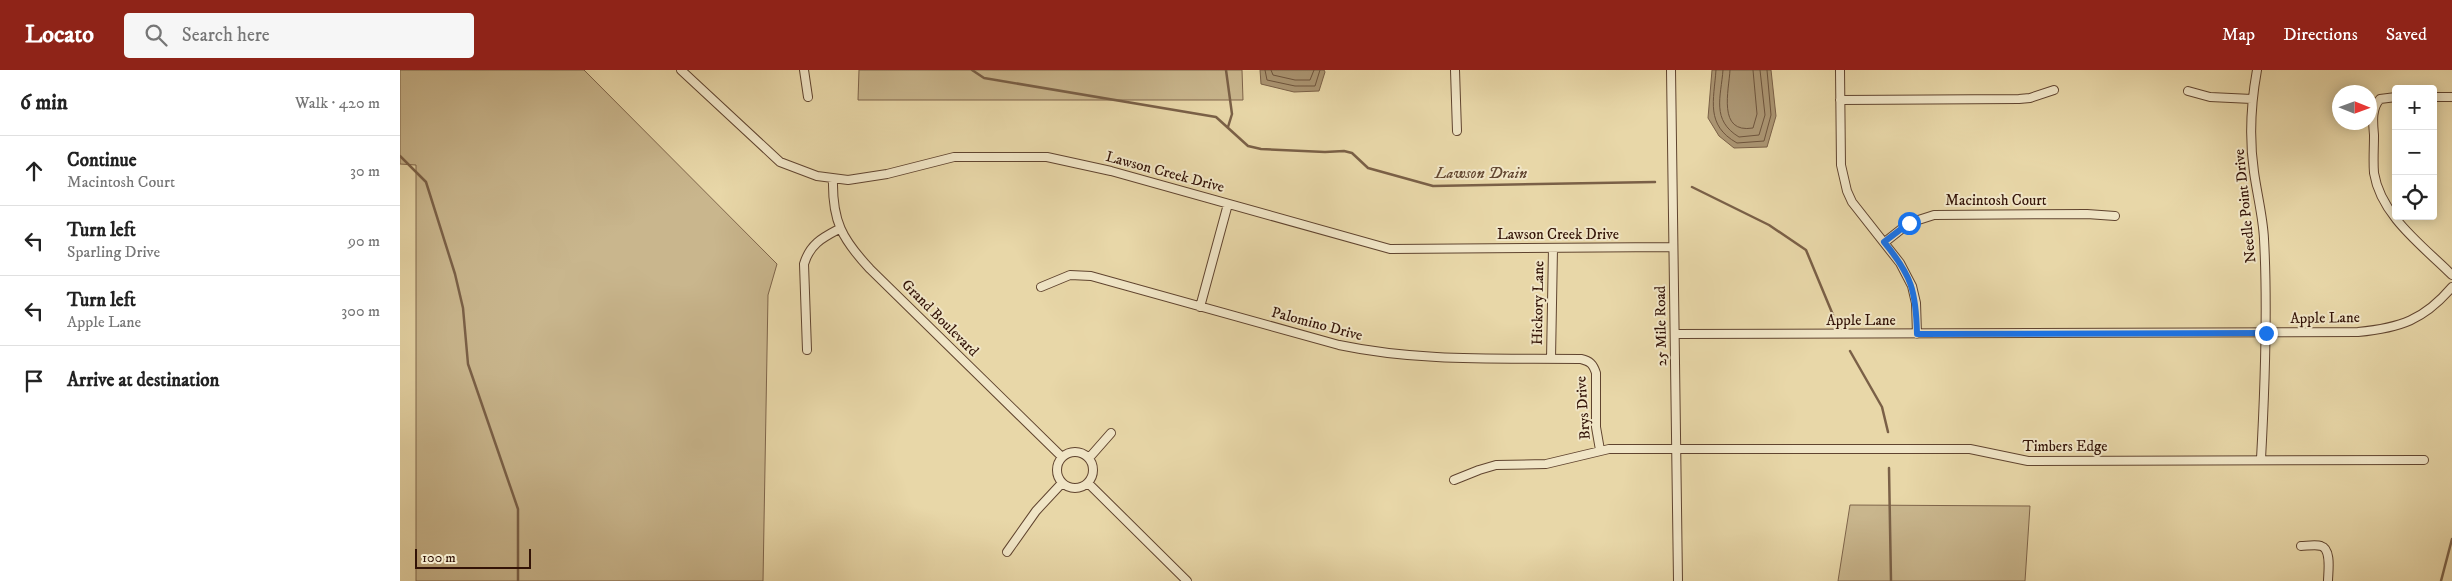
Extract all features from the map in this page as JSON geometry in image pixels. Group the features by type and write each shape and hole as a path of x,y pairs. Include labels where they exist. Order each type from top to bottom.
{"street":[{"path":"804,70 808,97"},
{"path":"1455,70 1457,131"},
{"name":"25 Mile Road","path":"1671,70 1678,581"},
{"path":"1840,70 1841,165 1847,191 1852,202 1900,262 1912,286 1916,303 1917,334"},
{"name":"Needle Point Drive","path":"2257,70 2252,99 2253,169 2264,237 2266,333 2261,459"},
{"name":"Lawson Creek Drive","path":"683,71 780,162 817,176 833,179 848,180 887,174 954,157 1047,157 1111,171 1390,249 1673,247"},
{"path":"1840,100 2024,99 2054,90"},
{"path":"2188,91 2210,98 2252,99"},
{"path":"2392,97 2384,97 2377,101 2373,110 2375,175 2383,198 2397,220 2452,275"},
{"path":"2437,97 2452,97"},
{"name":"Grand Boulevard","path":"833,179 833,198 839,229 847,242 870,268 1062,457"},
{"path":"1200,306 1228,204"},
{"name":"Macintosh Court","path":"1884,242 1909,223 1934,215 2078,214 2115,216"},
{"path":"807,350 804,264 808,252 816,242 839,229"},
{"name":"Hickory Lane","path":"1551,359 1553,248"},
{"name":"Palomino Drive","path":"1041,287 1061,278 1080,274 1375,353 1438,359 1581,359 1593,365"},
{"name":"Apple Lane","path":"1675,334 2358,332 2388,329 2418,318 2452,286"},
{"name":"Brys Drive","path":"1593,365 1596,373 1596,427 1600,450"},
{"path":"1089,458 1111,433"},
{"name":"Timbers Edge","path":"1454,480 1496,465 1546,464 1600,450 1970,449 2028,461 2424,460"},
{"path":"1074,453 1083,454 1089,458 1093,473 1088,483 1073,488 1062,483 1058,469 1062,457 1074,453"},
{"path":"1007,552 1036,511 1062,483"},
{"path":"1088,483 1187,581"},
{"path":"2300,546 2321,546 2325,548 2328,559 2328,581"}],"shaded area":[{"path":"400,70 584,70 777,264 768,295 763,581 416,581 416,165 400,164"},
{"path":"859,70 1242,70 1243,100 858,100"},
{"path":"1850,505 2030,506 2025,581 1838,581"}],"water":[{"path":"1260,70 1324,70 1325,72 1319,91 1294,92 1261,84"},
{"path":"1712,70 1771,70 1776,116 1767,147 1734,148 1719,136 1708,118"}],"waterway":[{"name":"Lawson Drain","path":"972,70 984,78 1216,117 1248,146 1261,149 1344,151 1352,153 1368,168 1433,186 1655,182"},
{"path":"1226,70 1232,114 1228,127"},
{"path":"400,156 426,182 455,274 463,308 468,364 518,509 518,581"},
{"name":"Lawson Drain","path":"1692,187 1769,225 1806,250 1833,315"},
{"name":"Lawson Drain","path":"1850,351 1882,407 1888,432"},
{"name":"Lawson Drain","path":"1889,468 1891,581"},
{"path":"2441,581 2452,539"}],"route":[{"path":"1909,223 1884,242 1906,271 1912,286 1916,303 1917,334 2266,333"}]}
